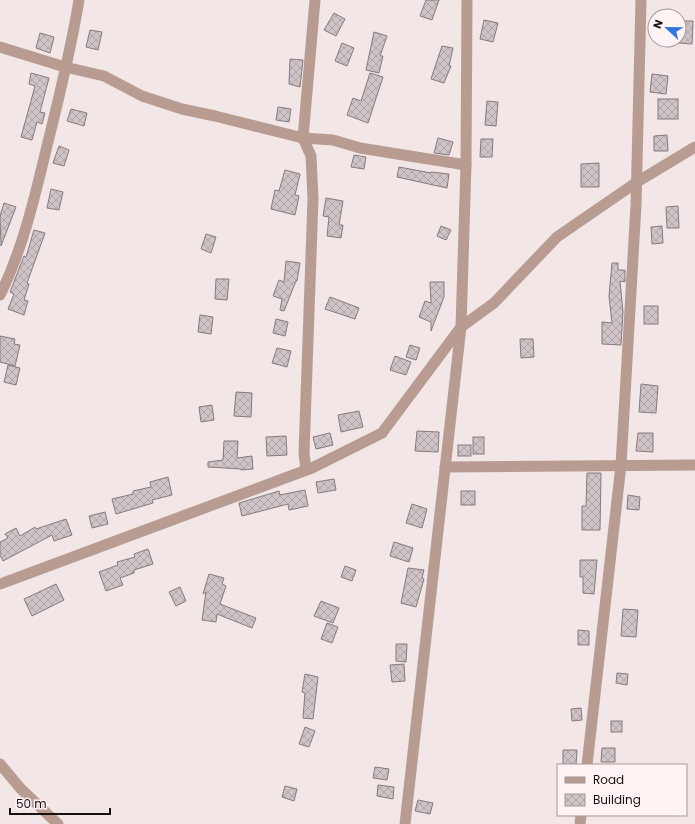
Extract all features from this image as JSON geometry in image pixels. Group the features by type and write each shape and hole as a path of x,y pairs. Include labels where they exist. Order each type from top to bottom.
{"street":[{"path":"0,295 8,278 34,198 79,0"},
{"path":"306,470 304,453 313,199 311,156 303,138 315,0"},
{"path":"405,824 461,327 466,165 467,0"},
{"path":"587,764 621,465 637,182 641,0"},
{"path":"0,47 65,67 104,76 142,96 182,109 303,138 333,140 360,148 466,165"},
{"path":"0,584 306,470 382,434 461,327 494,304 557,237 637,182 695,147"},
{"path":"445,467 695,465"},
{"path":"0,764 21,788 58,824"}],"building":[{"path":"426,0 439,0 432,20 420,16"},
{"path":"334,13 345,19 336,36 324,30"},
{"path":"484,20 498,23 493,42 480,39"},
{"path":"687,21 693,21 692,44 687,44"},
{"path":"90,30 102,32 98,50 86,47"},
{"path":"374,32 387,36 380,56 383,56 379,73 366,70"},
{"path":"40,33 54,37 50,53 36,48"},
{"path":"342,43 354,48 347,66 335,61"},
{"path":"442,46 453,48 449,66 451,66 444,83 431,79"},
{"path":"290,59 303,60 300,87 289,84"},
{"path":"31,73 49,78 40,112 45,113 42,124 37,122 32,140 21,137 35,86 29,84"},
{"path":"370,73 383,77 368,123 347,115 353,98 361,101"},
{"path":"652,74 668,76 666,94 650,92"},
{"path":"658,99 678,99 678,119 658,119"},
{"path":"487,101 498,102 496,126 485,125"},
{"path":"278,107 291,109 289,122 276,120"},
{"path":"71,109 87,113 84,126 67,121"},
{"path":"667,135 668,151 654,151 654,136"},
{"path":"438,138 453,142 449,155 434,153"},
{"path":"481,139 493,139 492,157 480,157"},
{"path":"59,146 69,150 64,166 53,163"},
{"path":"354,155 366,157 364,169 351,167"},
{"path":"599,163 599,187 581,187 581,164"},
{"path":"399,167 431,173 449,174 447,188 397,177"},
{"path":"285,170 300,174 295,195 299,196 295,215 271,209 275,190 279,191"},
{"path":"51,189 63,192 59,210 47,208"},
{"path":"326,198 343,201 339,225 343,225 341,238 327,236 329,217 323,216"},
{"path":"4,203 16,207 1,246 0,216"},
{"path":"678,206 679,228 667,228 666,207"},
{"path":"441,226 451,230 446,240 437,236"},
{"path":"662,226 663,243 652,244 651,227"},
{"path":"34,230 45,233 27,283 29,284 24,300 28,301 24,315 8,309 14,294 10,292 24,256 26,257"},
{"path":"206,234 216,237 211,253 201,249"},
{"path":"286,261 300,263 297,281 284,311 280,310 282,299 273,296 279,280 284,282"},
{"path":"612,263 618,263 618,270 625,270 625,282 620,281 623,312 621,345 602,344 602,322 612,323 609,296"},
{"path":"216,279 229,279 227,300 215,299"},
{"path":"430,282 444,282 444,297 431,331 431,322 419,317 425,301 431,303"},
{"path":"330,297 359,308 355,319 325,309"},
{"path":"644,306 658,306 658,324 644,324"},
{"path":"200,315 213,317 211,334 198,332"},
{"path":"276,319 288,322 285,336 273,333"},
{"path":"0,336 15,339 14,344 20,345 15,366 0,362"},
{"path":"520,339 533,339 534,357 521,358"},
{"path":"410,345 420,348 416,360 406,357"},
{"path":"277,348 291,351 287,367 272,363"},
{"path":"395,356 411,362 406,375 390,370"},
{"path":"8,365 20,368 16,385 4,382"},
{"path":"641,384 658,386 656,413 639,412"},
{"path":"236,392 252,393 251,417 234,416"},
{"path":"212,405 214,420 201,422 199,407"},
{"path":"359,411 363,427 341,432 338,415"},
{"path":"417,431 439,432 438,452 415,451"},
{"path":"330,433 333,445 316,449 313,437"},
{"path":"638,433 653,433 653,452 636,451"},
{"path":"286,436 287,455 267,456 266,437"},
{"path":"473,437 484,437 484,454 473,454"},
{"path":"224,441 238,441 237,458 252,456 253,469 241,470 208,467 208,462 223,460"},
{"path":"458,445 471,445 471,456 458,456"},
{"path":"587,473 601,473 600,530 582,530 582,506 586,506"},
{"path":"168,477 172,495 152,500 153,503 116,514 112,499 133,494 133,491 151,487 150,482"},
{"path":"334,479 336,490 318,493 316,482"},
{"path":"305,490 308,506 289,510 288,504 242,516 239,503 279,491 280,495"},
{"path":"461,491 475,491 475,505 461,505"},
{"path":"628,495 640,497 639,510 627,509"},
{"path":"412,504 427,509 422,528 406,523"},
{"path":"105,512 108,524 92,528 89,516"},
{"path":"66,519 72,535 54,541 52,535 3,561 0,555 0,542 8,538 5,534 16,528 20,536 35,527 36,529"},
{"path":"394,542 413,548 409,562 390,556"},
{"path":"148,549 153,564 134,570 134,573 120,578 123,585 106,591 99,572 118,565 117,562 135,557 134,554"},
{"path":"580,560 597,560 594,594 583,593 583,577 580,577"},
{"path":"345,566 356,570 352,581 341,577"},
{"path":"408,568 424,570 422,578 424,579 416,607 401,603"},
{"path":"209,574 224,578 222,584 226,586 220,604 256,618 252,628 217,614 216,622 202,620 206,592 203,594"},
{"path":"56,584 64,600 32,616 24,599"},
{"path":"180,587 186,601 176,606 169,592"},
{"path":"321,601 339,608 333,623 314,616"},
{"path":"623,609 638,610 636,637 621,636"},
{"path":"327,623 338,627 332,643 321,639"},
{"path":"578,630 589,631 589,645 578,645"},
{"path":"396,644 407,644 406,662 396,661"},
{"path":"404,664 405,681 392,682 390,665"},
{"path":"617,673 628,674 627,685 616,683"},
{"path":"305,674 318,677 313,719 303,718 305,693 302,692"},
{"path":"581,708 582,720 572,721 571,709"},
{"path":"611,721 622,721 622,732 611,732"},
{"path":"305,727 315,731 309,747 299,744"},
{"path":"602,748 615,748 615,762 601,762"},
{"path":"563,750 577,750 576,764 563,764"},
{"path":"375,767 389,769 387,780 373,778"},
{"path":"378,785 394,787 393,799 377,796"},
{"path":"285,786 297,789 294,801 282,797"},
{"path":"418,800 433,803 430,814 415,811"}]}
